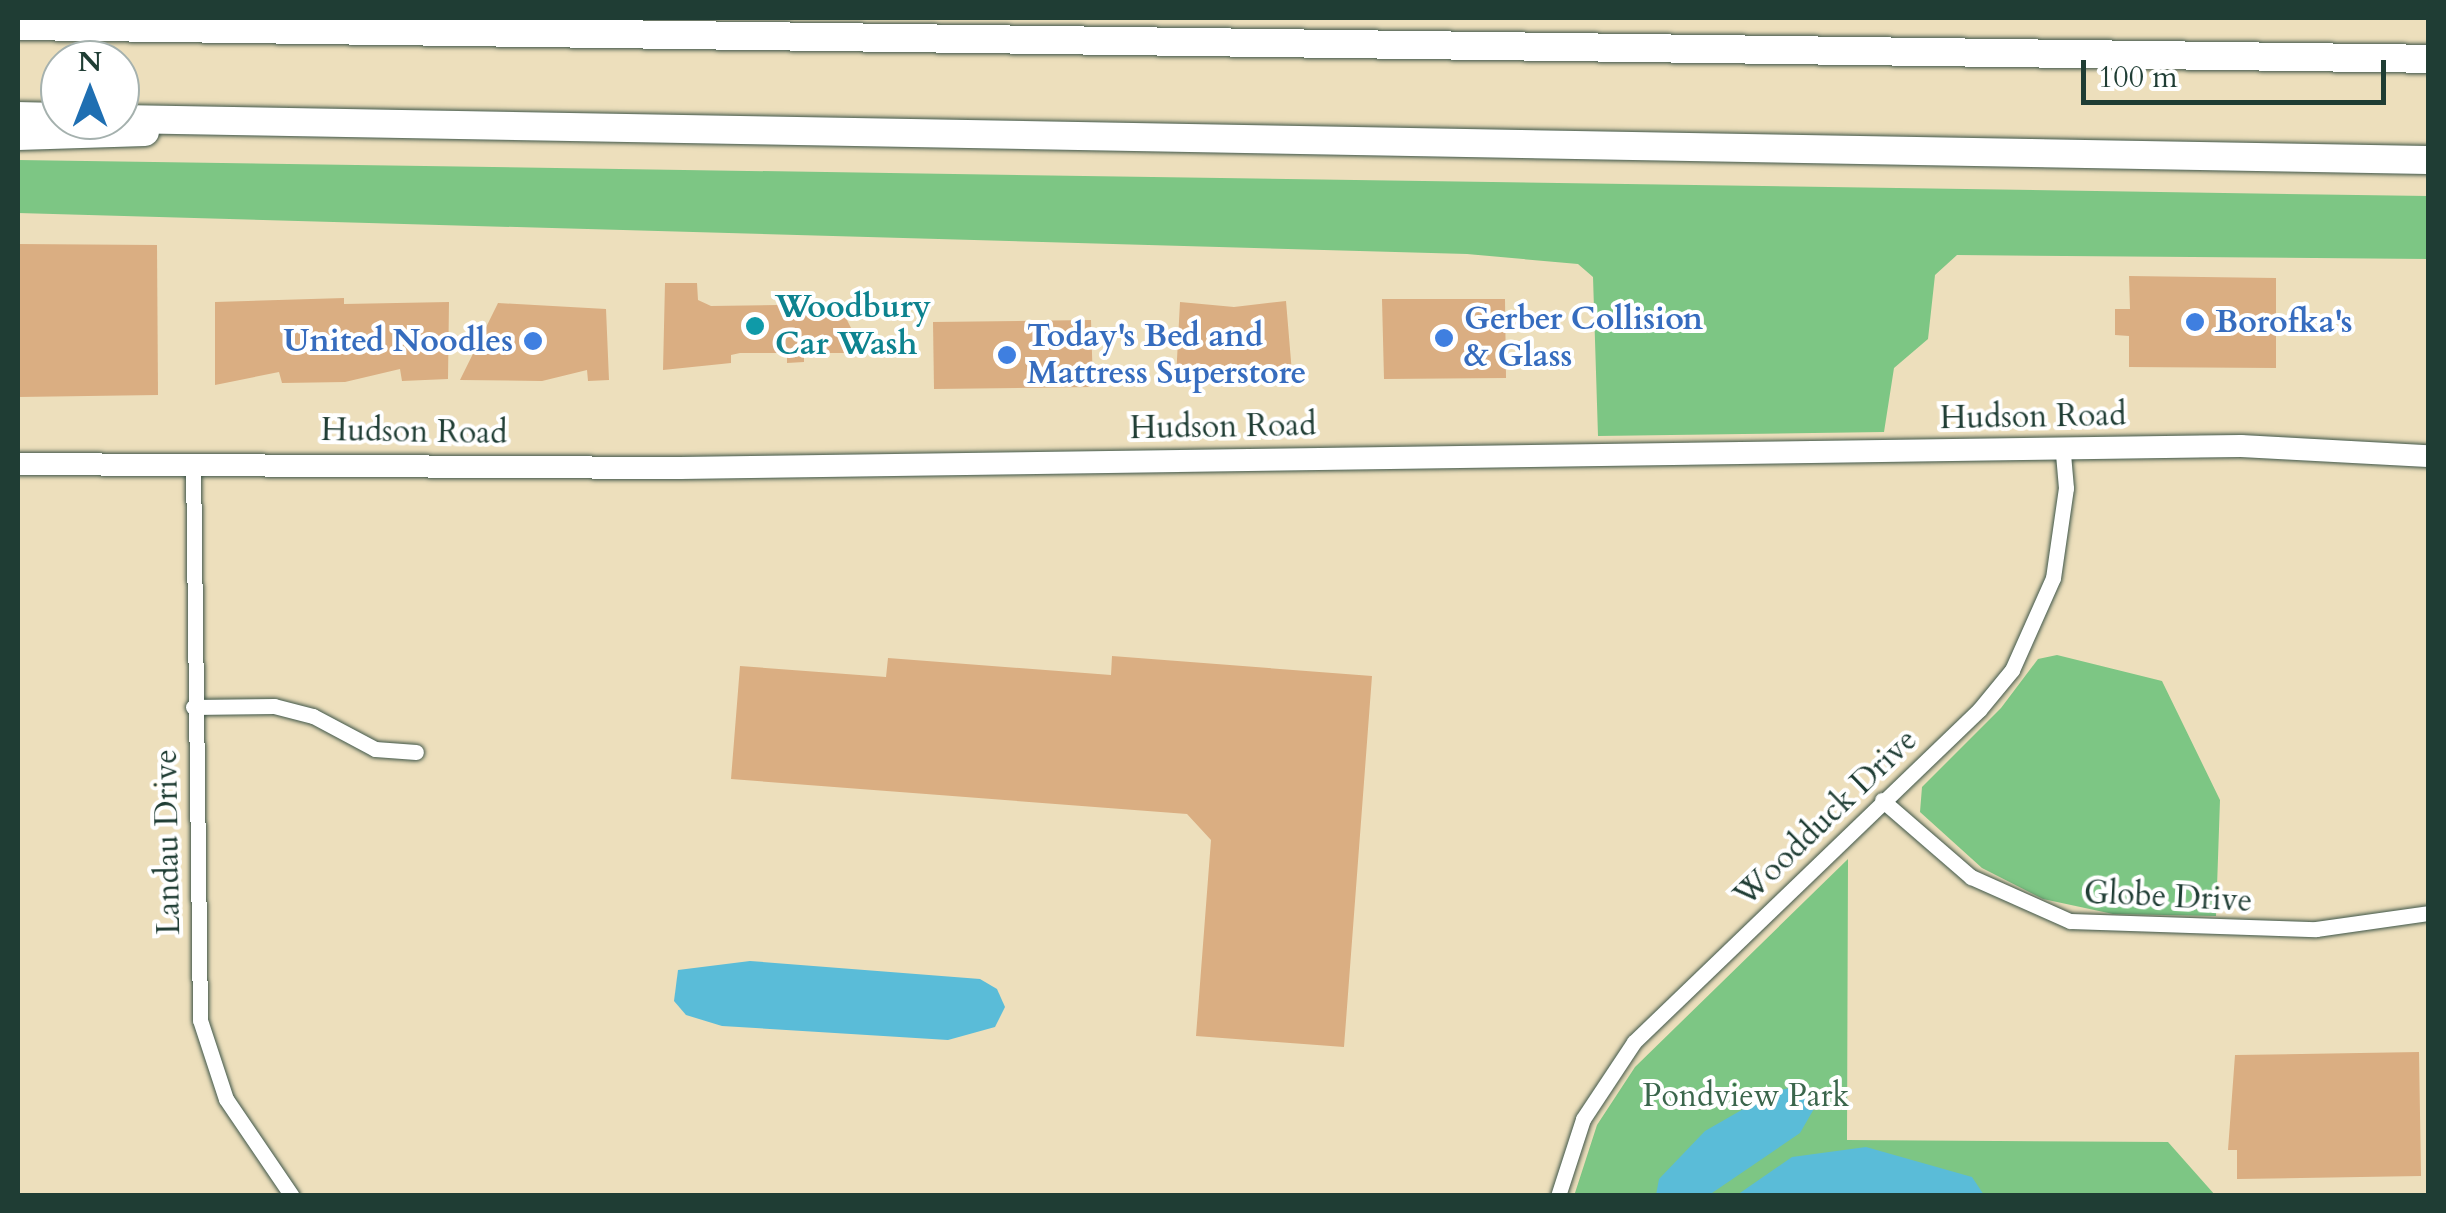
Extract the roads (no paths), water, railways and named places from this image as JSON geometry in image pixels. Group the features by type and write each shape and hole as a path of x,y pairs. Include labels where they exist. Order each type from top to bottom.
{"highway":[{"path":"905,18 1046,39"},
{"path":"18,26 2428,59"},
{"path":"140,120 2133,159 2428,160"},
{"path":"18,136 346,126"},
{"path":"2133,159 2428,178"}],"street":[{"name":"Hudson Road","path":"18,464 193,462 680,468 2301,446 2428,456"},
{"name":"Woodduck Drive","path":"1558,1196 1583,1119 1634,1042 1980,710 2036,628 2061,533 2063,450"},
{"name":"Landau Drive","path":"193,462 193,708 200,1020 226,1099 292,1196"},
{"path":"193,708 274,706 313,716 374,749 416,752"},
{"name":"Globe Drive","path":"1882,800 1971,877 2070,921 2132,928 2316,929 2428,912"}],"water":[{"path":"750,961 980,979 997,989 1005,1007 995,1027 948,1040 722,1026 686,1015 674,1001 678,970"},
{"path":"1794,1087 1805,1090 1815,1107 1800,1133 1709,1195 1656,1195 1659,1179 1705,1131 1773,1092"},
{"path":"1866,1147 1972,1177 1984,1195 1737,1195 1792,1157"}],"place":[{"name":"Borofka's","path":"2195,322"},
{"name":"Woodbury Car Wash","path":"755,326"},
{"name":"Gerber Collision & Glass","path":"1444,338"},
{"name":"United Noodles","path":"533,341"},
{"name":"Today's Bed and Mattress Superstore","path":"1007,355"}],"park label":[{"name":"Pondview Park","path":"1746,1096"}]}
